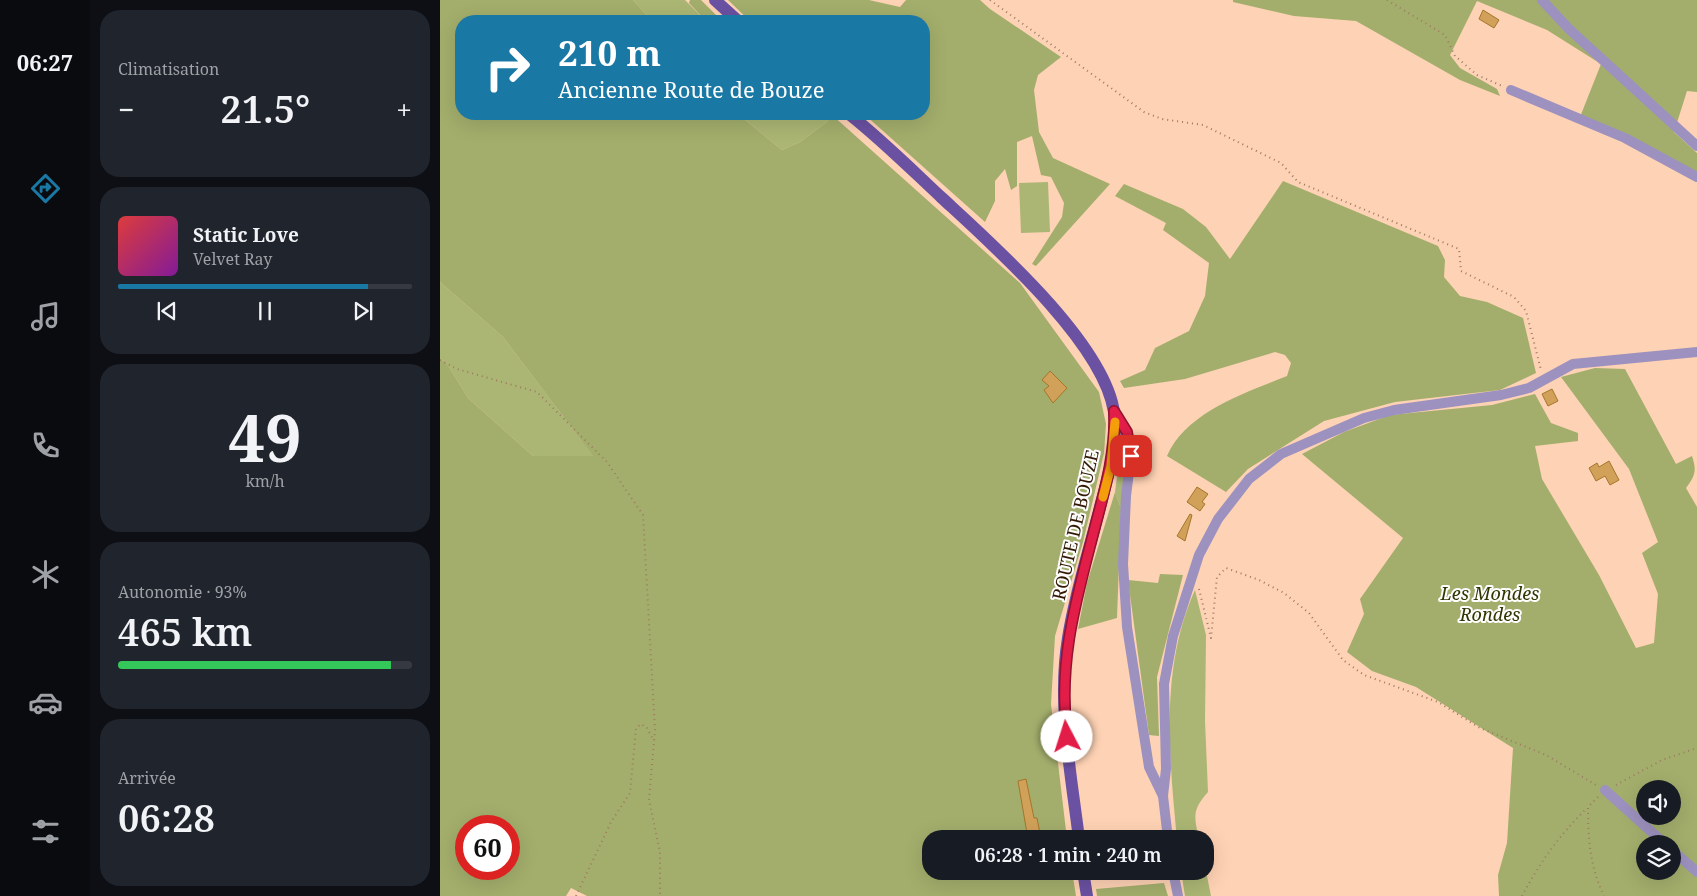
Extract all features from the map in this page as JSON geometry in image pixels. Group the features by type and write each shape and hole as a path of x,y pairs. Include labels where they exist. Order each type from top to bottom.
{"main road":[{"path":"715,0 731,15"},
{"name":"ROUTE DE BOUZE","path":"856,120 1015,266 1041,295 1086,350 1104,382 1114,411 1115,430 1111,466 1072,620 1065,668 1065,720 1078,830"},
{"path":"1084,880 1087,896"}],"street":[{"path":"1542,0 1570,29 1697,146"},
{"path":"1511,90 1625,138 1697,177"},
{"path":"1162,796 1166,769 1164,684 1173,636 1199,555 1218,519 1249,479 1282,454 1364,418 1394,410 1501,395 1529,388 1573,364 1697,352"},
{"path":"1114,411 1127,432 1131,456 1126,496 1123,564 1127,626 1149,767 1162,796 1167,830"},
{"path":"1605,790 1655,835"},
{"path":"1681,858 1697,872"},
{"path":"1175,880 1178,896"}],"path":[{"path":"990,0 1144,112 1162,119 1203,125 1280,163 1298,182 1459,249 1461,271 1514,297 1526,310 1544,379"},
{"path":"1387,0 1446,35 1455,56 1477,75 1511,90"},
{"path":"440,360 457,369 537,392 607,462 643,515 654,740 649,800 660,852 660,896"},
{"path":"1197,581 1211,638 1217,577 1226,568 1260,580 1284,593 1309,613 1344,660 1364,675 1438,702 1480,728 1546,754 1605,790"},
{"path":"576,896 611,822 630,793 636,728 641,724 647,728 654,740"},
{"path":"1522,896 1538,866 1574,821 1605,790 1662,760 1697,748"},
{"path":"1588,807 1588,845 1597,881 1604,896"}],"green space":[{"path":"440,0 633,0 647,15 455,15 455,120 745,120 782,150 800,142 828,121 827,120 838,120 1020,283 1099,392 1106,424 1104,453 1083,542 1055,636 1051,704 1066,830 922,830 922,880 1073,880 1076,896 587,896 571,888 566,896 440,896 440,359 446,362 468,398 533,456 593,456 503,337 440,282"},
{"path":"633,0 685,0 700,15 647,15"},
{"path":"690,0 701,0 716,15 700,15 689,3"},
{"path":"728,0 869,0 900,7 906,0 980,0 990,9 1061,57 1038,75 1034,90 1039,132 1053,158 1110,184 1036,266 1032,264 1062,217 1064,203 1051,177 1041,175 1032,136 1017,142 1017,186 1011,190 1005,169 995,181 995,201 985,222 871,120 930,120 930,15 744,15"},
{"path":"1233,0 1697,0 1697,92 1687,91 1674,132 1697,153 1697,172 1580,117 1601,64 1547,30 1477,1 1450,55 1460,68 1497,89 1500,96 1460,80 1356,21 1294,16 1233,2"},
{"path":"745,120 828,121 800,142 782,150"},
{"path":"1283,181 1438,246 1445,260 1444,277 1460,296 1487,302 1523,318 1536,373 1500,390 1395,402 1324,421 1248,469 1226,492 1167,456 1176,441 1188,427 1202,416 1253,389 1287,376 1291,363 1285,355 1275,352 1185,379 1124,388 1120,381 1145,370 1155,348 1189,331 1205,296 1209,263 1163,230 1166,223 1115,196 1124,184 1183,209 1206,227 1230,259"},
{"path":"1048,182 1050,232 1021,233 1019,183"},
{"path":"440,282 503,337 594,457 533,456 468,398 446,362 440,359"},
{"name":"Les Mondes Rondes","path":"1595,368 1625,369 1676,464 1692,456 1694,461 1695,470 1686,488 1697,507 1697,896 1499,896 1498,875 1507,843 1513,748 1416,687 1372,671 1347,652 1364,614 1360,599 1403,538 1302,454 1344,432 1390,415 1492,405 1535,394 1551,423 1578,433 1578,441 1535,446 1542,479 1599,575 1636,648 1654,643 1658,594 1642,553 1658,542 1629,469 1561,377"},
{"path":"1122,439 1125,439 1125,476 1121,508 1115,492"},
{"path":"1115,492 1121,508 1117,618 1078,629 1087,583"},
{"path":"1160,574 1183,575 1157,677 1159,736 1149,735 1128,580 1158,583"},
{"path":"1195,590 1206,635 1205,721 1208,792 1197,809 1195,819 1197,830 1176,830 1172,776 1170,713 1172,681 1176,650 1184,619"},
{"path":"1182,880 1208,880 1211,896 1185,896"},
{"path":"1164,883 1168,896 1097,896 1096,889"}],"building":[{"path":"1483,10 1499,20 1494,28 1479,19"},
{"path":"1050,371 1067,388 1053,403 1044,390 1049,386 1042,380"},
{"path":"1552,389 1558,401 1548,406 1542,394"},
{"path":"1609,461 1619,480 1610,485 1605,476 1596,481 1589,468 1597,463 1599,467"},
{"path":"1197,487 1208,494 1202,502 1205,504 1200,511 1187,502"},
{"path":"1190,514 1192,515 1185,541 1177,536"},
{"path":"1026,779 1034,818 1037,818 1039,830 1026,830 1018,781"}],"slow traffic":[{"path":"1103,497 1111,466 1115,422"}],"route":[{"path":"1067,737 1064,699 1068,639 1111,466 1115,430 1114,411 1127,432 1130,440 1131,456"}]}
